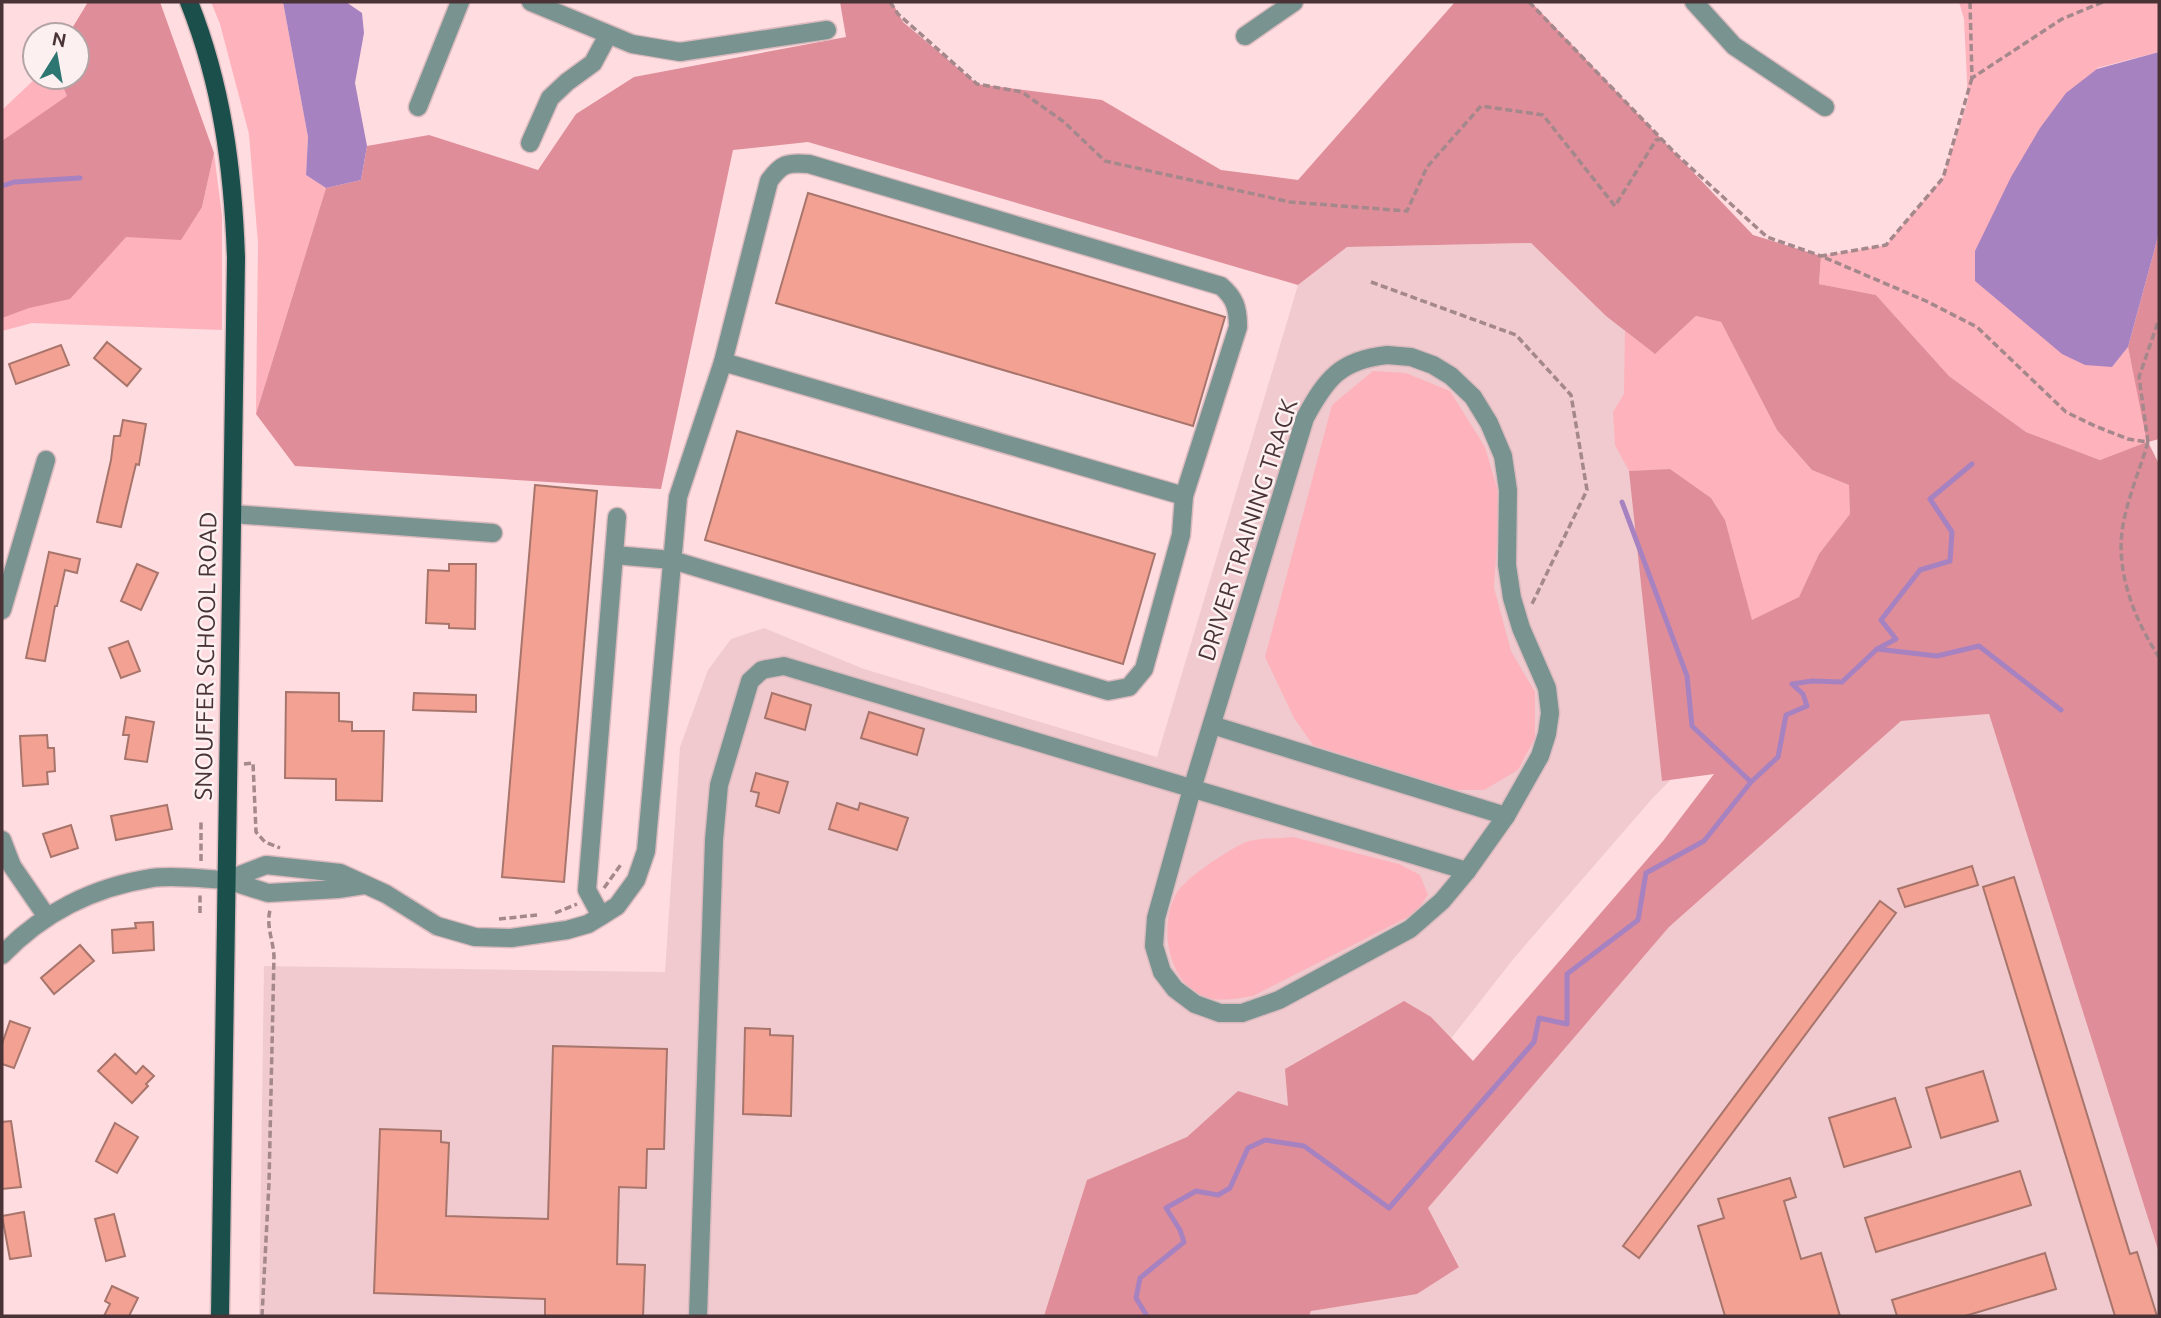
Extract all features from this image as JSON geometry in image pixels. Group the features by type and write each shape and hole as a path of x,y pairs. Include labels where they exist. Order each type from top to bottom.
{"main road":[{"name":"SNOUFFER SCHOOL ROAD","path":"189,2 200,29 221,105 232,181 236,258 220,1316"}],"street":[{"path":"418,107 460,2"},
{"path":"531,2 632,44 680,52 827,30"},
{"path":"1245,36 1294,2"},
{"path":"1694,2 1734,46 1825,107"},
{"path":"530,143 550,98 593,63 608,35"},
{"path":"227,880 266,865 340,873 386,894 437,926 475,937 511,938 567,930 588,924 617,906 636,880 646,851 672,560 678,497 723,362 769,181 779,168 793,163 835,172 1221,286 1233,296 1238,309 1238,327 1184,496 1181,534 1144,669 1129,687 1108,691 672,560 614,555"},
{"name":"DRIVER TRAINING TRACK","path":"1365,357 1412,357 1451,376 1473,397 1489,423 1503,456 1508,490 1507,565 1512,598 1521,628 1547,688 1547,734 1540,757 1506,816 1442,901 1410,929 1279,1000 1242,1013 1220,1013 1195,1004 1175,989 1162,972 1154,946 1156,918 1192,789 1305,418 1322,387 1342,370 1365,357"},
{"path":"723,362 1184,496"},
{"path":"2,610 46,460"},
{"path":"233,514 493,533"},
{"path":"601,916 587,890 617,517"},
{"path":"698,1316 714,840 719,785 750,681 762,670 784,666 1467,871"},
{"path":"1212,725 1506,816"},
{"path":"2,840 12,866 47,917"},
{"path":"2,955 19,937 67,904 117,886 154,878 227,880 268,893 338,890 363,885"}],"path":[{"path":"890,2 898,14 977,84 1022,92 1064,122 1105,161 1290,202 1406,211 1427,167 1481,106 1544,115 1615,206 1656,140 1662,139"},
{"path":"1529,2 1662,139 1767,237 1821,256 1926,301 1977,327 2066,412 2128,439 2148,442"},
{"path":"1821,256 1886,245 1943,178 1972,78 1970,2"},
{"path":"1972,78 2062,19 2103,2"},
{"path":"1371,282 1516,335 1571,395 1587,489 1521,628"},
{"path":"2159,319 2139,377 2148,442 2123,525 2121,571 2145,636 2159,657"},
{"path":"243,764 253,763 256,832 265,842 285,849"},
{"path":"201,821 201,861"},
{"path":"489,920 558,912 577,904 579,907 592,899 615,875 627,853"},
{"path":"200,895 200,913"},
{"path":"262,1316 269,1182 274,956 268,919 270,910"},
{"path":"260,918 268,919"}],"shaded area":[{"path":"88,2 160,2 214,153 202,207 181,240 126,237 70,299 29,308 2,318 2,141 67,96 65,91 91,91 91,21 76,21"},
{"path":"94,2 202,207 214,153 222,216 222,330 32,323 2,331 2,110 22,91 91,91 91,21 84,21"},
{"path":"211,2 283,2 308,137 306,175 326,188 256,414 258,243 249,134 220,24"},
{"path":"283,2 346,2 362,13 364,33 355,83 367,146 361,180 326,188 306,175 308,137"},
{"path":"840,2 892,2 903,22 977,84 1102,100 1221,170 1298,180 1455,2 1531,2 1753,235 1821,256 1819,284 1876,295 1949,376 2026,432 2100,460 2147,442 2128,347 2159,233 2159,439 2148,442 2159,464 2159,1253 1989,714 1901,721 1669,927 1428,1208 1459,1267 1417,1294 1311,1311 1309,1316 1044,1316 1087,1180 1187,1137 1238,1091 1288,1106 1285,1069 1404,1001 1431,1017 1473,1061 1663,841 1714,774 1662,781 1629,471 1670,469 1711,498 1725,520 1752,620 1799,597 1819,554 1850,514 1849,485 1812,470 1777,430 1721,322 1696,316 1655,354 1606,316 1531,243 1347,247 1298,285 808,142 733,150 661,489 295,466 256,414 326,188 361,180 367,146 429,135 538,170 576,114 634,77 846,37"},
{"path":"1959,2 2159,2 2159,52 2097,68 2112,367 2128,347 2148,442 2100,460 2026,432 1949,376 1876,295 1819,284 1821,256 1886,245 1943,178 1968,100 1964,19"},
{"path":"2159,52 2159,233 2128,347 2112,367 2085,365 2062,354 1975,281 1975,251 2011,177 2040,128 2066,93 2097,69"},
{"path":"1531,243 1606,316 1924,518 1651,800 1515,957 1233,1316 259,1316 264,966 665,972 680,747 708,670 731,639 764,628 864,669 1157,757 1298,285 1347,247"},
{"path":"1696,316 1721,322 1777,430 1812,470 1849,485 1850,514 1819,554 1799,597 1752,621 1725,520 1711,498 1670,469 1629,471 1615,445 1613,412 1624,394 1625,331 1655,354"},
{"path":"1373,371 1406,373 1450,391 1485,447 1500,498 1494,588 1511,651 1535,692 1535,738 1518,770 1484,790 1450,790 1313,745 1294,718 1265,657 1332,405"},
{"path":"1989,714 2159,1253 2159,1316 1309,1316 1311,1311 1459,1266 1428,1208 1669,927 1901,721"},
{"path":"1293,837 1399,864 1420,875 1428,895 1414,914 1253,996 1216,999 1195,992 1178,972 1169,947 1168,919 1176,894 1195,874 1246,842"}],"building":[{"path":"808,193 1225,317 1193,426 776,303"},
{"path":"107,342 141,369 127,386 94,358"},
{"path":"61,345 69,365 16,384 9,364"},
{"path":"123,420 146,424 139,465 136,464 121,527 97,522 114,436 120,436"},
{"path":"737,431 1155,554 1123,664 705,540"},
{"path":"535,485 597,491 564,882 502,877"},
{"path":"49,552 80,559 77,573 65,570 45,661 26,658"},
{"path":"137,564 158,573 141,610 121,601"},
{"path":"449,564 476,564 475,629 449,628 449,624 426,623 428,570 449,571"},
{"path":"128,641 140,671 121,678 109,648"},
{"path":"286,692 339,693 339,721 352,722 352,731 384,731 382,801 336,800 336,779 285,778"},
{"path":"414,693 476,695 476,712 413,710"},
{"path":"772,693 811,705 805,730 765,718"},
{"path":"869,712 924,729 917,755 861,738"},
{"path":"126,717 154,722 147,762 125,759 129,735 123,735"},
{"path":"47,735 48,748 54,748 55,771 47,772 48,784 23,786 20,736"},
{"path":"756,773 788,782 779,813 756,806 759,793 751,791"},
{"path":"837,803 858,810 860,803 908,818 897,850 829,829"},
{"path":"167,805 172,829 116,840 111,816"},
{"path":"71,825 78,848 51,857 43,834"},
{"path":"1972,866 1978,885 1905,907 1898,889"},
{"path":"2014,877 2130,1254 2137,1252 2157,1316 2115,1316 1983,887"},
{"path":"1880,901 1896,913 1639,1258 1623,1246"},
{"path":"153,922 154,950 113,953 112,930 136,928 135,923"},
{"path":"80,945 94,961 54,994 41,978"},
{"path":"10,1021 30,1028 14,1068 2,1064 2,1044"},
{"path":"745,1028 770,1029 770,1035 793,1036 791,1116 743,1114"},
{"path":"553,1046 667,1049 664,1149 647,1149 646,1188 619,1187 617,1264 645,1265 643,1316 545,1316 545,1299 374,1293 380,1129 441,1131 441,1142 449,1143 446,1216 548,1219"},
{"path":"115,1054 136,1074 143,1066 154,1076 132,1103 98,1071"},
{"path":"1983,1071 1998,1121 1941,1138 1926,1088"},
{"path":"1895,1098 1911,1147 1844,1167 1829,1118"},
{"path":"11,1121 21,1187 2,1189 2,1122"},
{"path":"115,1123 138,1137 117,1173 96,1161"},
{"path":"2020,1171 2031,1205 1876,1252 1865,1218"},
{"path":"1790,1178 1796,1197 1784,1201 1801,1259 1821,1253 1840,1316 1725,1316 1698,1226 1724,1218 1718,1199"},
{"path":"24,1212 31,1256 10,1259 2,1216"},
{"path":"114,1214 125,1256 106,1261 95,1219"},
{"path":"2045,1253 2056,1289 1965,1316 1897,1316 1892,1300"},
{"path":"112,1286 138,1298 129,1316 104,1316 110,1304 105,1301"}],"waterway":[{"path":"2,186 14,182 80,178"},
{"path":"1877,649 1896,639 1881,620 1920,570 1950,561 1952,532 1930,499 1972,464"},
{"path":"1622,502 1687,676 1692,726 1751,782"},
{"path":"1147,1316 1136,1298 1140,1278 1184,1242 1166,1208 1196,1191 1218,1195 1230,1188 1248,1148 1265,1140 1304,1146 1389,1208 1534,1042 1539,1018 1567,1024 1567,974 1638,920 1646,873 1704,841 1751,782 1778,757 1786,715 1807,706 1803,694 1792,684 1812,681 1842,682 1877,649 1937,656 1979,646 2061,710"}]}
